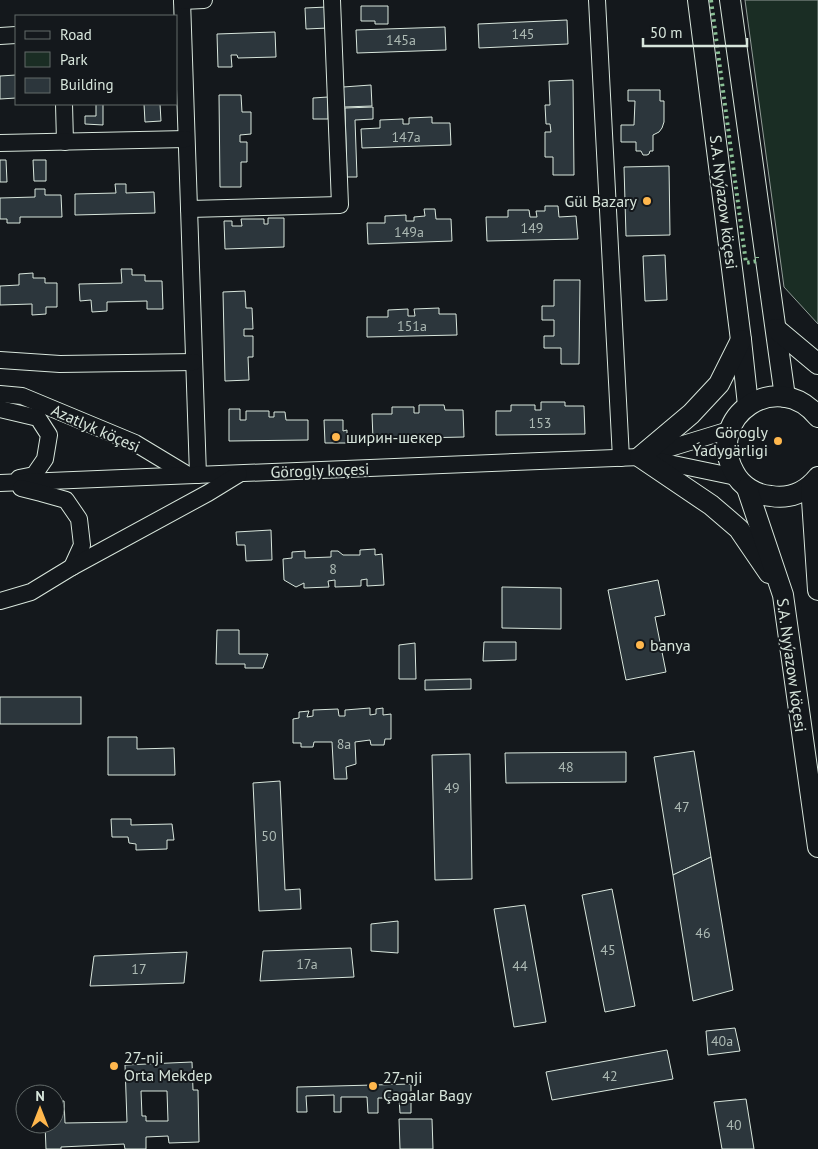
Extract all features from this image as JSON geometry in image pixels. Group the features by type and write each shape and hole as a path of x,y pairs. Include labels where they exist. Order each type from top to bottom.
{"main road":[{"name":"S.A. Nyýazow köçesi","path":"698,0 748,404"},
{"name":"S.A. Nyýazow köçesi","path":"730,0 785,397"},
{"path":"776,329 818,364"},
{"path":"741,340 718,384 691,414 630,457 711,505 739,529 783,595"},
{"path":"729,430 737,416 748,404 763,398 780,396 796,399 816,411"},
{"name":"S.A. Nyýazow köçesi","path":"729,430 726,446 729,462 742,483 783,595 818,847"},
{"path":"742,483 763,495 780,498 796,494 814,481"},
{"path":"814,481 818,590"}],"street":[{"path":"193,475 194,362 180,31 182,0 204,0"},
{"path":"189,209 340,205 332,0"},
{"path":"597,0 630,457"},
{"path":"0,36 15,35"},
{"path":"64,105 65,142"},
{"path":"0,143 186,139"},
{"path":"0,360 60,364 194,362"},
{"name":"Azatlyk köçesi","path":"0,394 22,396 135,443 193,475"},
{"path":"0,409 38,418 49,435 45,459 34,474 0,483"},
{"path":"630,457 729,430"},
{"path":"630,457 742,483"},
{"name":"Görogly koçesi","path":"0,483 630,457"},
{"path":"0,601 31,592 241,473"},
{"path":"0,483 66,500 80,519 82,544 72,568"}],"green space":[{"path":"745,0 818,0 818,324 784,287"}],"building":[{"path":"361,6 388,6 388,24 375,24 375,21 361,21"},
{"path":"327,7 328,28 306,29 305,8"},
{"path":"567,20 568,44 479,48 478,24"},
{"path":"445,27 446,50 357,53 356,30"},
{"path":"275,32 276,57 238,58 237,55 231,55 232,67 218,67 217,34"},
{"path":"15,75 15,98 0,99 0,76"},
{"path":"573,80 574,175 553,175 553,157 545,157 545,132 551,132 550,124 546,124 545,105 550,105 549,81"},
{"path":"371,85 372,106 344,107 343,87"},
{"name":"Gül Bazary","path":"628,90 660,90 660,101 664,101 664,122 659,132 653,135 653,151 650,151 647,155 643,155 641,151 636,151 636,142 621,142 621,125 634,125 635,101 628,101"},
{"path":"219,95 241,95 242,112 251,112 251,134 240,135 240,142 247,142 247,162 241,162 241,187 220,187"},
{"path":"328,97 328,119 313,119 313,98"},
{"path":"96,105 103,105 103,125 85,124 85,116 96,116"},
{"path":"144,105 160,105 161,121 145,122"},
{"path":"373,107 373,119 355,120 357,177 347,177 345,108"},
{"path":"432,117 432,123 450,123 451,145 362,148 361,129 380,128 380,120 403,119 403,124 409,124 409,118"},
{"path":"0,160 6,160 7,182 0,182"},
{"path":"33,160 46,160 46,181 34,181"},
{"name":"Gül Bazary","path":"669,166 670,235 626,236 624,167"},
{"path":"115,184 126,184 126,193 154,192 155,213 75,215 75,194 116,193"},
{"path":"35,189 45,189 45,195 61,195 62,217 20,217 20,223 7,223 7,219 0,219 0,198 35,197"},
{"path":"545,206 558,206 559,217 576,216 578,239 487,241 486,217 508,217 508,210 529,210 530,217 537,217 536,211 545,211"},
{"path":"424,209 435,209 436,219 451,219 452,241 368,244 367,223 385,223 385,216 406,215 406,221 414,221 414,217 425,216"},
{"path":"268,218 284,218 284,247 225,249 224,221 232,221 232,226 242,226 241,219 264,219 264,224 268,224"},
{"path":"665,255 667,300 645,301 643,256"},
{"path":"121,269 132,269 132,275 145,275 145,281 162,281 163,309 147,309 147,301 107,302 107,311 92,312 91,300 80,301 79,284 122,283"},
{"path":"33,273 33,278 45,278 45,283 57,283 57,307 46,307 46,314 32,315 32,304 0,305 0,286 19,285 19,274"},
{"path":"554,280 580,280 579,364 561,364 561,348 544,348 544,336 554,336 554,320 542,320 542,306 554,306"},
{"path":"245,291 246,308 252,308 253,329 244,329 244,336 253,336 253,357 248,357 249,380 225,381 223,292"},
{"path":"439,308 439,314 456,314 457,335 367,337 367,317 388,317 388,310 408,309 408,316 415,316 414,309"},
{"path":"541,402 565,402 565,406 584,406 585,434 496,435 496,411 511,411 511,405 535,405 535,410 541,410"},
{"path":"419,405 444,405 445,410 463,410 464,437 373,439 372,414 392,414 392,407 414,407 414,413 419,413"},
{"path":"229,409 240,409 240,420 246,420 246,411 269,411 269,417 274,417 274,412 285,412 286,420 308,420 308,440 229,441"},
{"name":"ширин-шекер","path":"324,420 343,420 343,431 347,430 347,443 325,443"},
{"path":"271,530 272,560 246,561 245,545 237,545 236,532"},
{"path":"375,549 375,555 382,554 384,585 367,586 367,579 361,580 361,586 335,587 335,580 328,581 329,587 304,588 304,583 296,587 284,580 283,559 292,558 292,552 305,551 305,558 331,557 331,551 338,551 343,555 360,555 360,550"},
{"name":"banya","path":"658,580 665,615 655,617 666,672 626,680 608,590"},
{"path":"502,587 561,588 561,629 502,628"},
{"path":"217,630 239,630 239,654 268,654 263,668 245,668 245,664 216,664"},
{"path":"484,642 516,642 516,660 483,661"},
{"path":"415,643 416,679 399,679 399,645"},
{"path":"471,679 471,689 425,690 425,680"},
{"path":"0,697 81,697 81,724 0,724"},
{"path":"370,708 370,715 376,714 376,709 383,708 383,715 391,714 391,739 385,739 384,745 371,745 370,740 355,742 356,764 346,767 347,779 334,779 332,742 314,742 313,747 301,747 301,743 293,743 293,719 299,718 299,712 309,711 307,717 313,716 313,710 338,709 339,716 345,716 345,710"},
{"path":"108,737 137,737 137,749 174,748 175,775 108,775"},
{"path":"694,751 711,857 673,875 654,757"},
{"path":"626,752 626,782 506,783 505,753"},
{"path":"470,754 472,879 435,880 432,755"},
{"path":"280,781 285,890 300,889 301,909 259,911 253,783"},
{"path":"111,819 131,819 131,825 172,824 174,840 167,840 167,849 136,850 136,844 129,843 128,837 112,837"},
{"path":"711,857 733,990 693,1001 673,875"},
{"path":"612,889 635,1006 605,1012 582,895"},
{"path":"525,905 546,1022 514,1027 494,909"},
{"path":"398,921 398,953 371,951 371,924"},
{"path":"351,948 354,977 260,981 263,951"},
{"path":"187,952 184,983 90,986 94,956"},
{"path":"735,1028 740,1051 708,1055 706,1031"},
{"path":"667,1050 673,1079 552,1100 546,1072"},
{"path":"192,1062 193,1090 198,1090 199,1142 169,1143 168,1136 146,1137 146,1149 125,1149 124,1144 46,1149 45,1134 65,1134 65,1123 127,1122 125,1065","holes":["141,1091 167,1091 168,1121 146,1121 146,1116 142,1116"]},
{"path":"411,1084 411,1113 400,1113 399,1098 378,1098 378,1113 368,1113 367,1097 341,1097 341,1112 334,1112 334,1095 306,1096 307,1112 297,1112 297,1087"},
{"path":"746,1099 754,1149 722,1149 714,1102"},
{"path":"399,1119 432,1119 433,1149 400,1149"}],"hedge":[{"path":"711,0 746,263 757,261 757,257"}],"place":[{"name":"Gül Bazary","path":"647,201"},
{"name":"ширин-шекер","path":"336,437"},
{"name":"Görogly Ýadygärligi","path":"778,441"},
{"name":"banya","path":"640,645"},
{"name":"27-nji Orta Mekdep","path":"114,1066"},
{"name":"27-nji Çagalar Bagy","path":"373,1086"}]}
